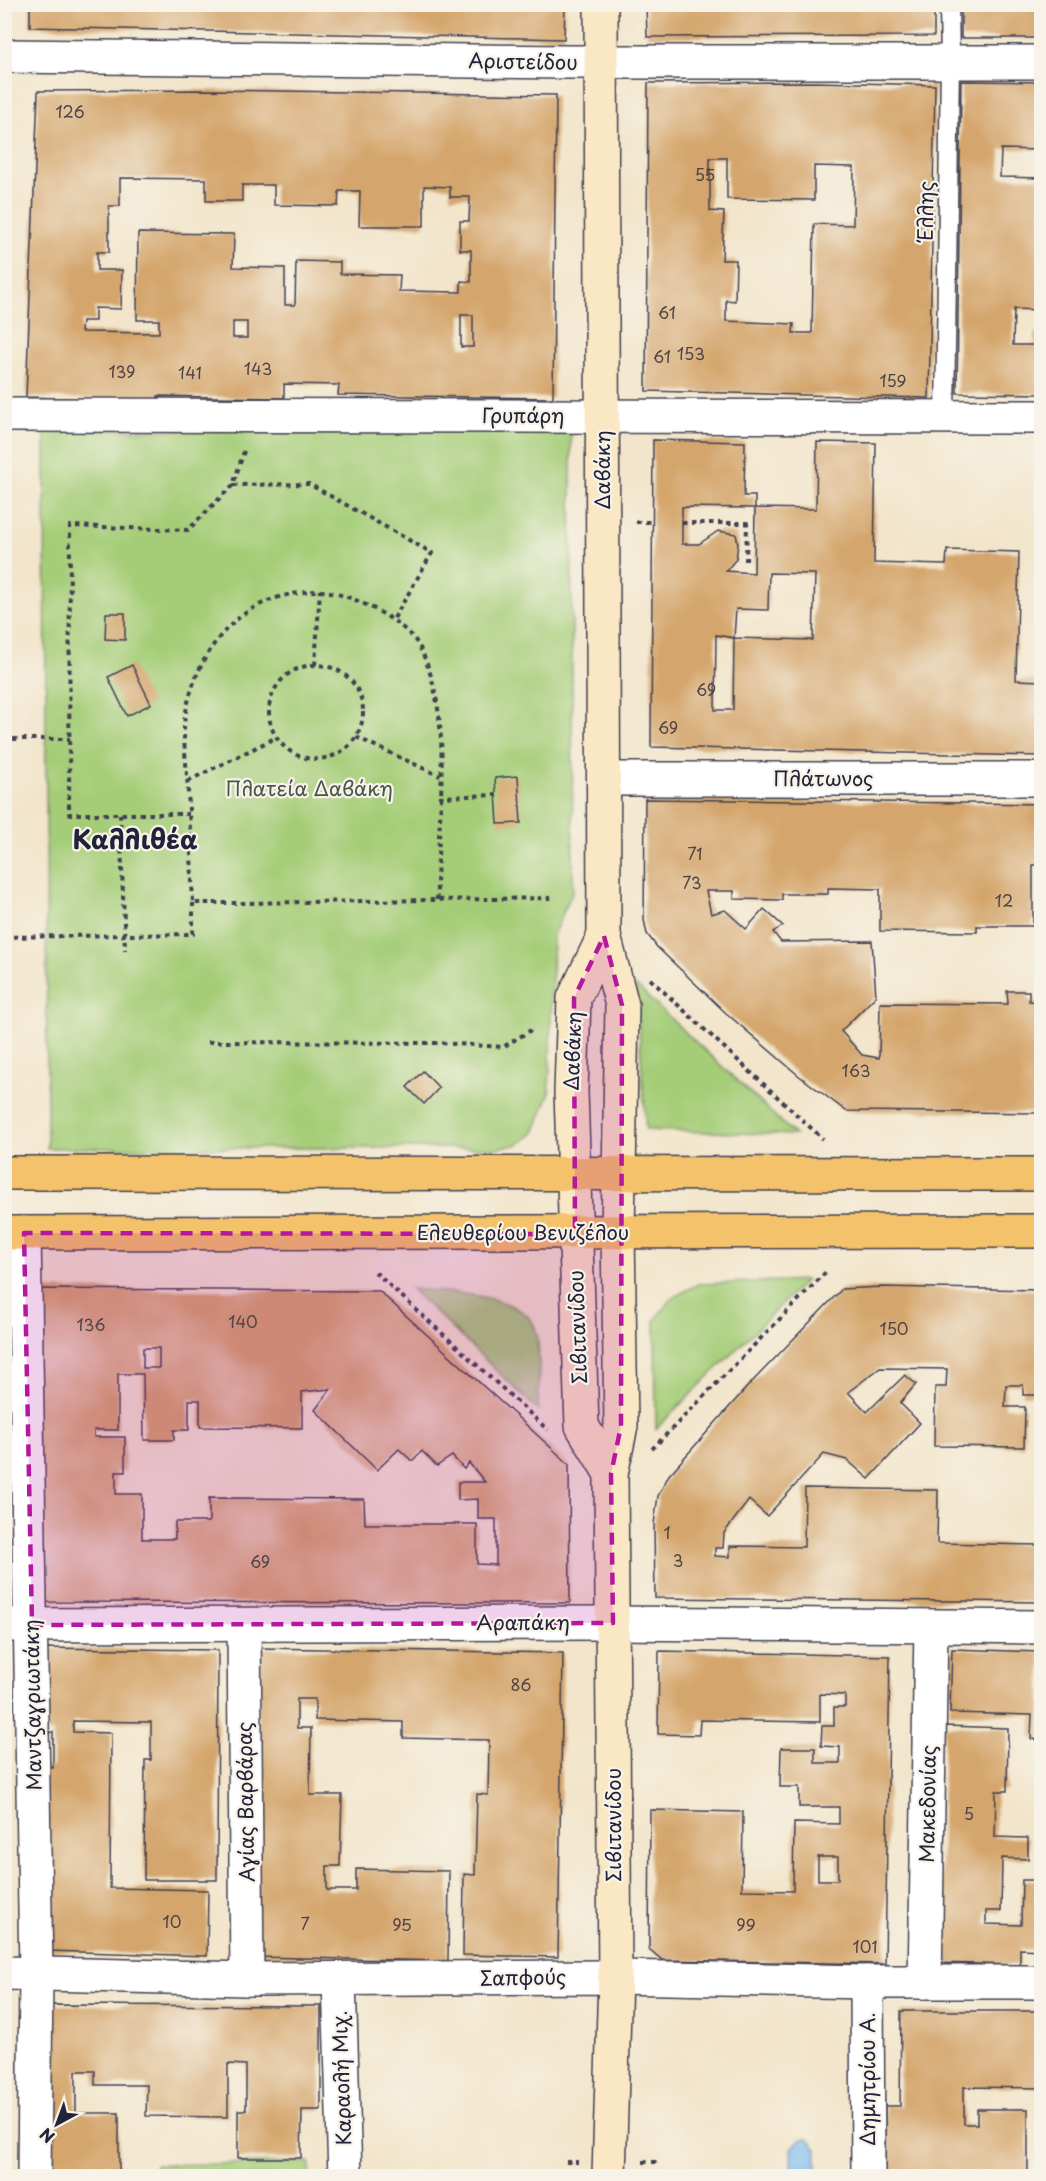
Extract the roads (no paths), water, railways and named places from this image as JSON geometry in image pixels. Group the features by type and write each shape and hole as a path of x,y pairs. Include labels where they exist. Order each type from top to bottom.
{"main road":[{"name":"Δαβάκη","path":"601,4 604,936 622,1005 619,1173"},
{"name":"Δαβάκη","path":"573,1173 571,1092 574,998 604,936"},
{"path":"4,1173 1041,1174"},
{"name":"Σιβιτανίδου","path":"573,1173 582,1426 611,1474"},
{"name":"Σιβιτανίδου","path":"609,2176 615,1977 611,1474 621,1426 619,1173"},
{"name":"Ελευθερίου Βενιζέλου","path":"14,1233 1041,1232"}],"street":[{"name":"Αριστείδου","path":"4,56 601,63 1041,62"},
{"name":"Γρυπάρη","path":"4,415 1041,417"},
{"name":"Πλάτωνος","path":"604,779 1041,779"},
{"name":"Μαντζαγριωτάκη","path":"14,1233 20,1973 34,2176"},
{"name":"Αραπάκη","path":"18,1625 613,1623 1041,1627"},
{"name":"Αγίας Βαρβάρας","path":"244,1625 247,1979"},
{"name":"Μακεδονίας","path":"925,1982 931,1627"},
{"name":"Σαπφούς","path":"20,1973 339,1980 615,1977 867,1982 1041,1982"},
{"name":"Καραολή Μιχ.","path":"339,1980 345,2176"},
{"name":"Δημητρίου Α.","path":"867,1982 868,2176"}],"lane":[{"name":"Έλλης","path":"945,417 949,4"}],"water":[{"path":"801,2139 808,2139 817,2149 817,2176 791,2176 791,2148"}],"district":[{"name":"Καλλιθέα","path":"135,840"}],"park label":[{"name":"Πλατεία Δαβάκη","path":"309,789"}]}
